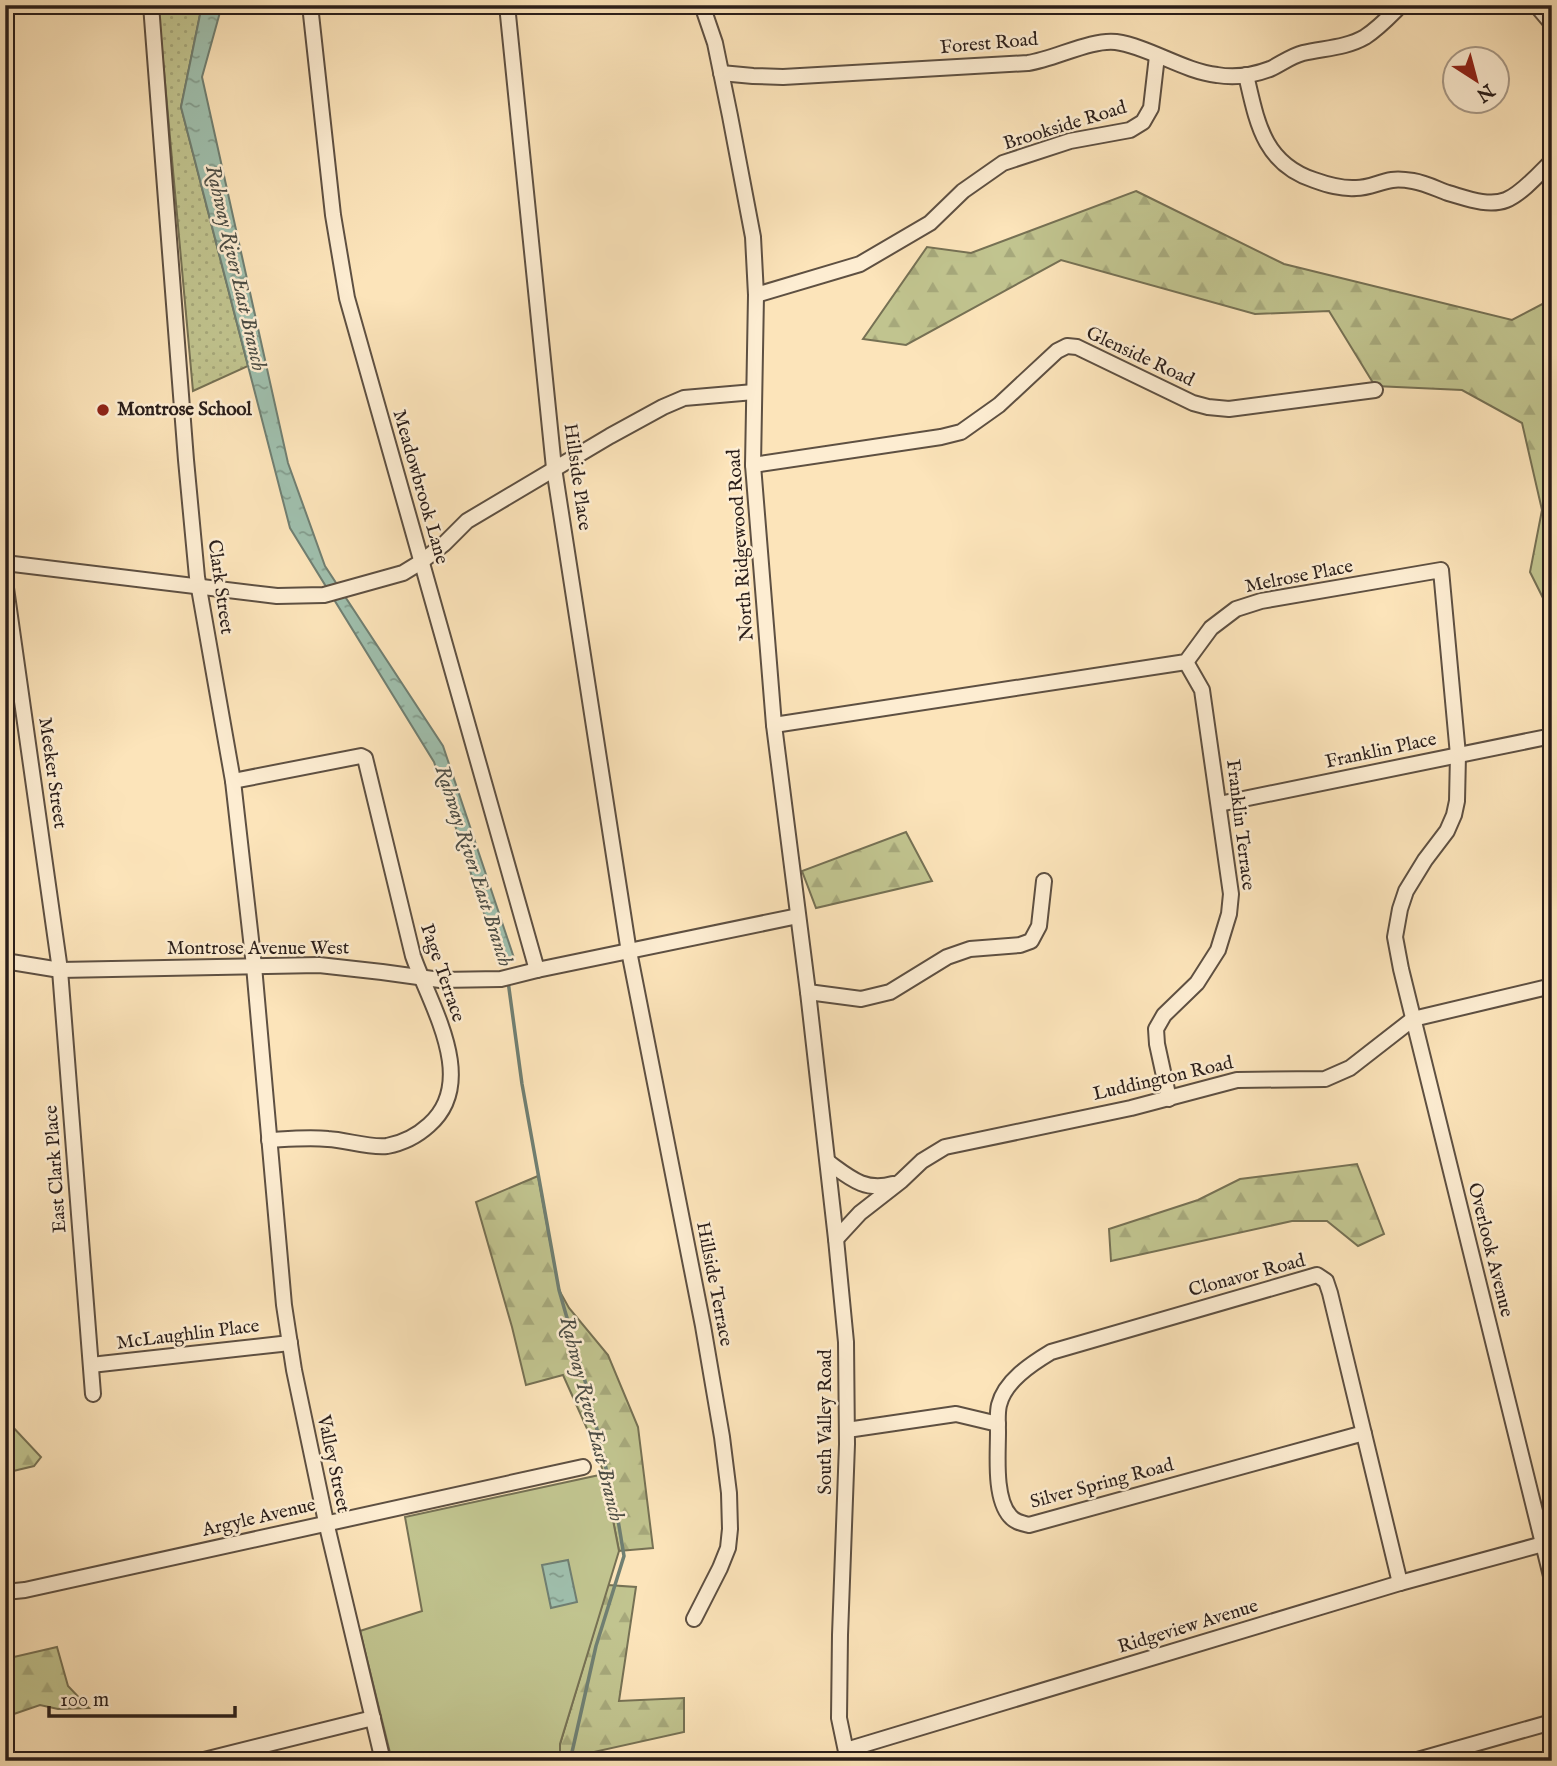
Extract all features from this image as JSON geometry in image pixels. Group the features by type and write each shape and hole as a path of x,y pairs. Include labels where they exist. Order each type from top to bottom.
{"street":[{"name":"Clark Street","path":"151,5 198,586 233,781 254,966 272,1171"},
{"name":"Meadowbrook Lane","path":"310,5 333,215 347,298 537,970"},
{"name":"Hillside Place","path":"507,5 554,468 629,952"},
{"name":"North Ridgewood Road","path":"702,5 715,43 753,236 756,295 753,465 774,725 819,1084"},
{"name":"Forest Road","path":"721,73 783,76 1028,63 1098,43 1116,42 1218,76 1246,75 1271,68 1304,53 1329,49 1363,38 1401,5"},
{"path":"1536,5 1552,24"},
{"name":"Brookside Road","path":"756,295 860,264 930,223 963,191 1003,163 1070,141 1130,130 1143,122 1151,108 1157,56"},
{"path":"1246,75 1260,131 1276,155 1285,166 1330,186 1368,187 1393,179 1416,182 1484,202 1505,200 1531,183 1552,158"},
{"name":"Glenside Road","path":"753,465 961,432 999,405 1057,351 1067,346 1077,347 1178,397 1208,407 1229,409 1375,390"},
{"path":"5,563 277,596 324,595 346,590 402,573 444,544 467,521 663,407 684,398 754,392"},
{"name":"Melrose Place","path":"1186,662 1211,628 1236,609 1261,601 1441,570 1458,755 1457,801 1447,831 1406,891 1396,929"},
{"name":"Meeker Street","path":"5,581 60,970"},
{"path":"774,725 1186,662"},
{"name":"Franklin Terrace","path":"1169,1098 1156,1029 1164,1015 1197,984 1218,950 1229,914 1231,894 1202,690 1186,662"},
{"name":"Franklin Place","path":"1219,804 1552,736"},
{"name":"Page Terrace","path":"233,781 361,756 365,758 412,956 435,1007 451,1066 451,1084 446,1104 436,1119 421,1133 402,1142 384,1146 326,1139 269,1140"},
{"path":"808,992 861,999 890,992 947,957 970,949 1020,945 1031,941 1039,926 1044,881"},
{"name":"Montrose Avenue West","path":"5,961 60,970 319,965 440,980 501,979 798,916"},
{"name":"Overlook Avenue","path":"1396,929 1401,969 1552,1580"},
{"name":"Hillside Terrace","path":"629,952 703,1326 729,1493 730,1529 727,1548 694,1619"},
{"name":"East Clark Place","path":"60,970 93,1394"},
{"name":"Luddington Road","path":"836,1239 860,1213 922,1161 945,1147 1169,1098 1237,1080 1325,1079 1350,1068 1413,1019 1552,986"},
{"name":"South Valley Road","path":"819,1084 846,1342 847,1430 839,1718 847,1755"},
{"path":"828,1162 853,1181 878,1188 901,1181"},
{"name":"Valley Street","path":"272,1171 290,1342 326,1522 383,1761"},
{"name":"Clonavor Road","path":"998,1424 998,1405 1018,1375 1051,1352 1317,1275 1325,1281 1330,1293 1400,1583"},
{"name":"McLaughlin Place","path":"91,1365 290,1342"},
{"path":"847,1430 956,1414 998,1424"},
{"name":"Silver Spring Road","path":"998,1424 1003,1504 1017,1522 1029,1525 1364,1433"},
{"name":"Argyle Avenue","path":"5,1592 26,1590 583,1466"},
{"name":"Ridgeview Avenue","path":"847,1755 1400,1583 1543,1544"},
{"name":"Argyle Avenue","path":"5,1598 26,1590"},
{"path":"200,1761 373,1718"},
{"path":"1414,1761 1552,1722"}],"green space":[{"path":"158,5 202,5 181,107 248,366 193,391"},
{"path":"1136,191 1284,264 1512,320 1552,299 1552,616 1530,572 1542,510 1522,423 1462,390 1375,386 1329,311 1255,314 1061,260 906,345 863,339 927,247 971,253"},
{"path":"906,832 932,881 816,908 802,871"},
{"path":"1357,1164 1384,1234 1358,1246 1327,1221 1292,1221 1111,1261 1109,1229 1198,1200 1240,1179"},
{"path":"538,1176 559,1290 569,1308 608,1355 638,1427 653,1548 619,1551 604,1474 563,1375 526,1385 476,1202"},
{"path":"10,1424 41,1457 34,1466 5,1473 5,1425"},
{"path":"604,1474 619,1551 560,1744 560,1761 392,1761 360,1631 422,1611 405,1517"},
{"path":"608,1585 636,1587 619,1701 684,1698 684,1732 589,1753 586,1761 560,1761 560,1744"},
{"path":"57,1647 68,1686 89,1708 58,1709 40,1705 5,1717 5,1659"}],"water":[{"path":"202,5 222,5 202,77 288,463 325,566 443,746 514,958 501,964 434,762 290,528 181,107"},
{"path":"568,1560 577,1602 551,1608 542,1565"}],"waterway":[{"name":"Rahway River East Branch","path":"508,981 522,1084 559,1290 589,1395 624,1556 596,1646 570,1761"}],"place":[{"name":"Montrose School","path":"103,410"}]}
